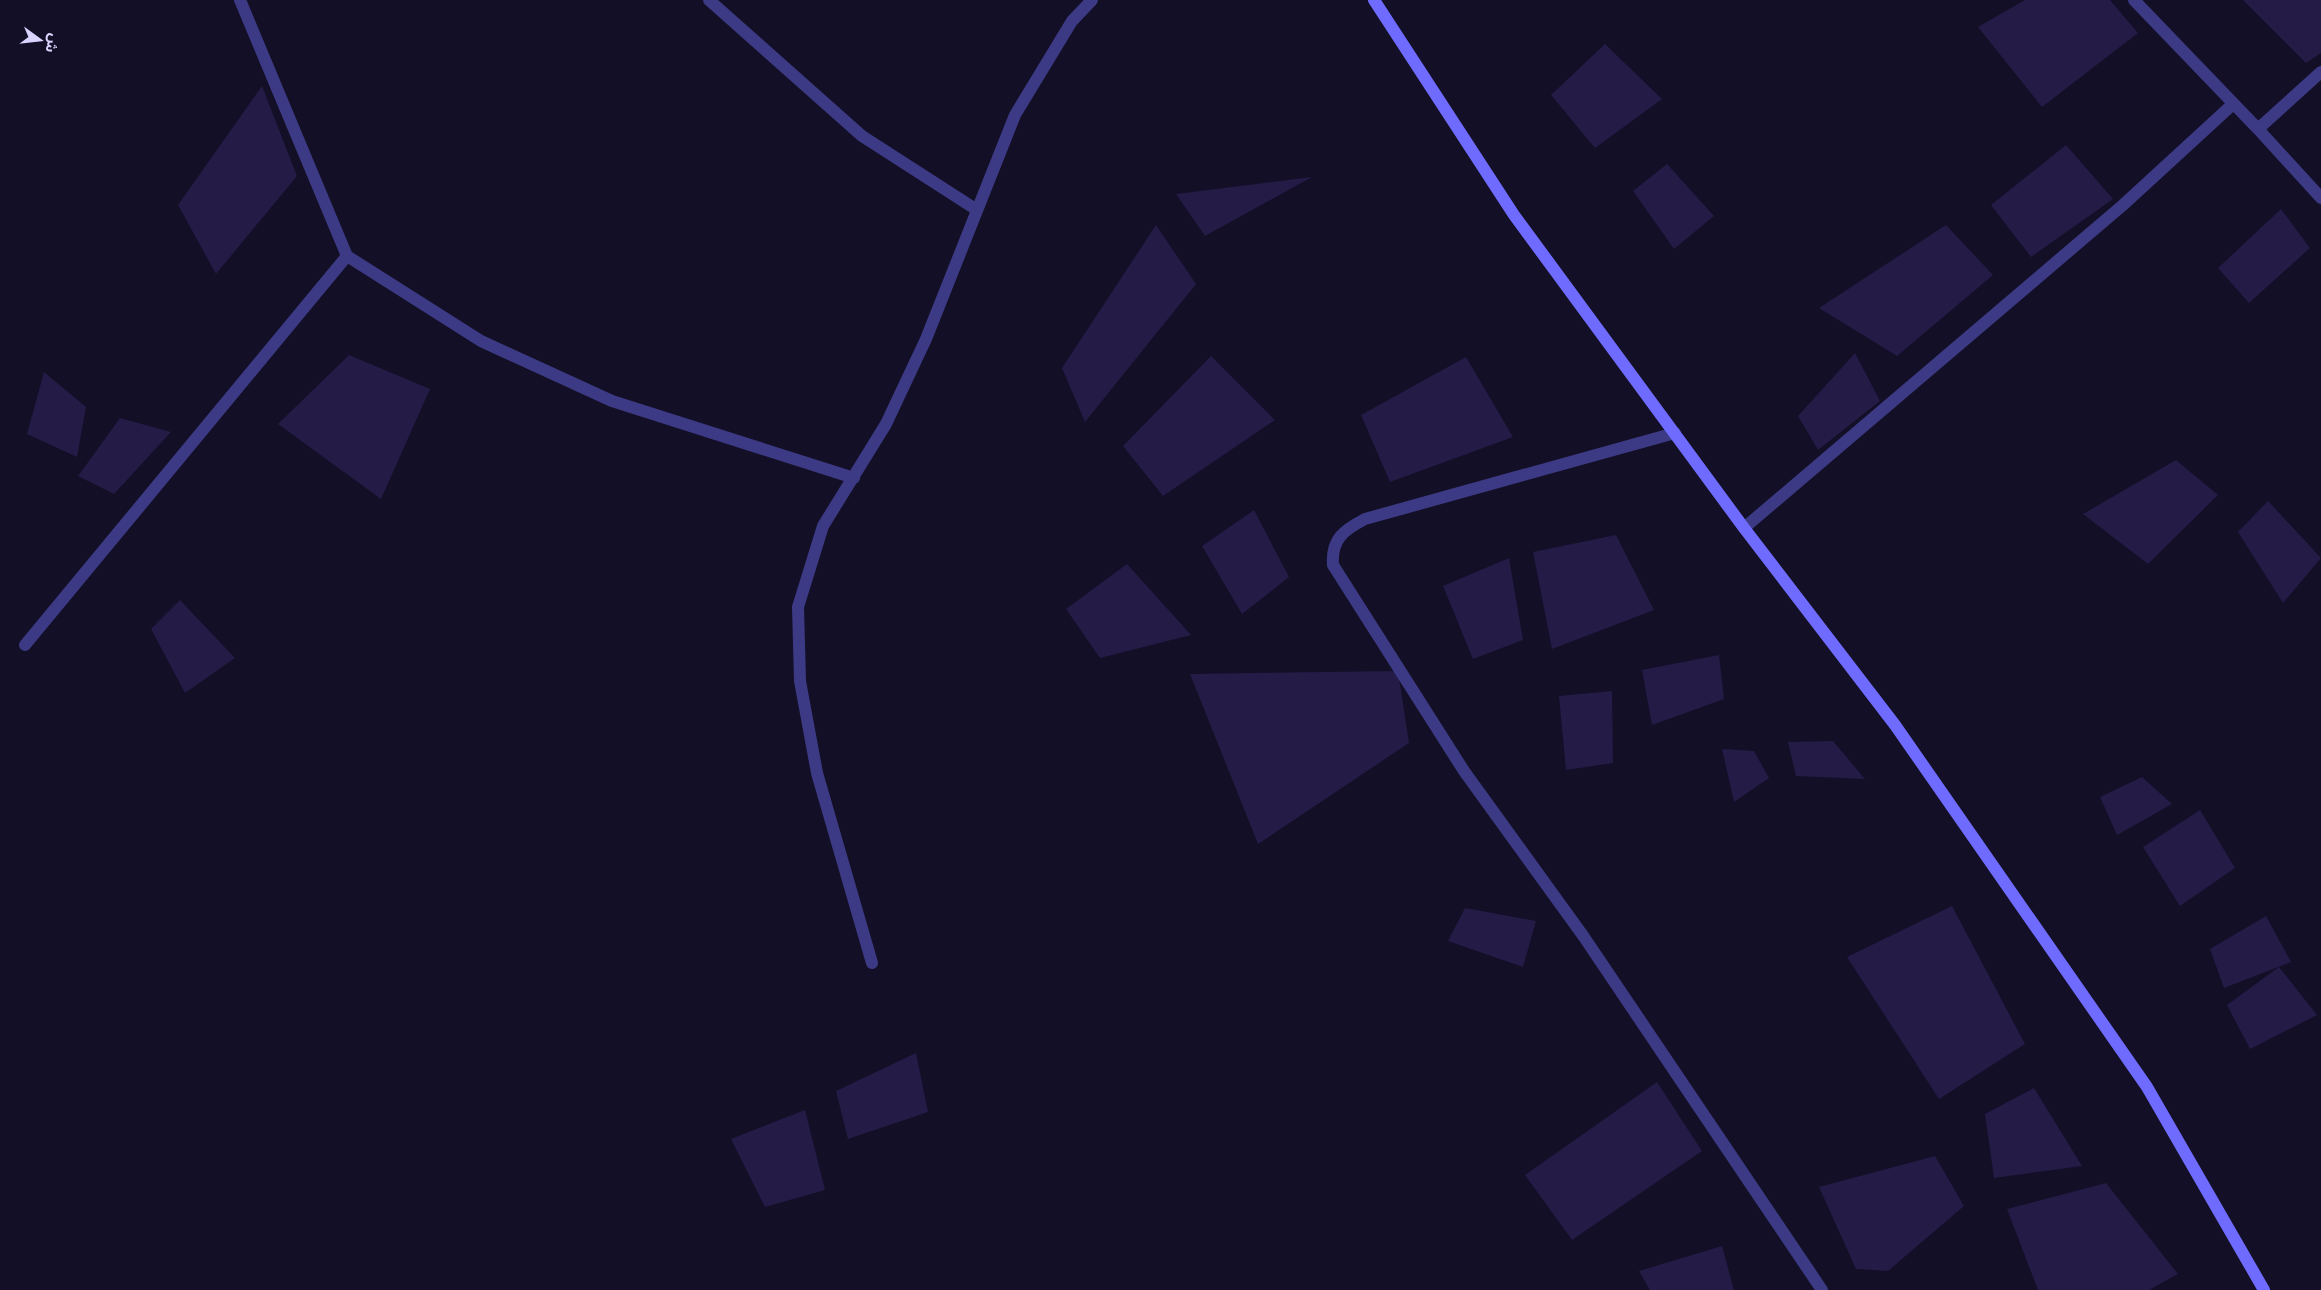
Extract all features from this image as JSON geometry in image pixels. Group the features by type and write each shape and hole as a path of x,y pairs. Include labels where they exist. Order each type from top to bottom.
{"main road":[{"path":"1374,0 1514,215 1744,528 1896,725 2148,1087 2264,1290"}],"street":[{"path":"240,0 347,256 480,341 612,401 854,478"},
{"path":"710,0 862,136 977,210"},
{"path":"872,963 816,773 800,681 798,607 823,526 886,424 926,340 1015,115 1072,21 1092,0"},
{"path":"2134,0 2258,128 2321,198"},
{"path":"2258,128 2321,72"},
{"path":"1744,528 2122,205 2233,104"},
{"path":"25,645 347,256"},
{"path":"1675,433 1365,518 1345,529 1332,551 1333,565 1464,771 1584,937 1822,1290"}],"building":[{"path":"2025,0 2110,0 2138,33 2042,107 1978,27"},
{"path":"2243,0 2321,0 2321,53 2306,63"},
{"path":"1605,44 1662,99 1595,148 1551,95"},
{"path":"262,86 297,176 216,274 178,205"},
{"path":"2066,145 2113,199 2031,257 1991,205"},
{"path":"1667,164 1714,216 1674,249 1633,191"},
{"path":"1312,177 1205,236 1176,194"},
{"path":"2281,209 2310,248 2249,303 2218,268"},
{"path":"1156,225 1196,284 1085,422 1062,368"},
{"path":"1946,225 1993,275 1897,356 1819,308"},
{"path":"1855,353 1880,401 1818,450 1798,416"},
{"path":"349,355 430,389 381,499 278,424"},
{"path":"1211,356 1275,420 1163,496 1123,446"},
{"path":"1466,357 1513,437 1390,482 1361,415"},
{"path":"44,372 86,407 77,457 27,434"},
{"path":"120,418 171,432 114,494 78,476"},
{"path":"2176,460 2218,495 2148,564 2083,514"},
{"path":"2268,501 2321,558 2283,603 2238,532"},
{"path":"1254,510 1289,577 1242,614 1202,546"},
{"path":"1616,535 1654,610 1552,649 1533,552"},
{"path":"1509,558 1523,640 1473,659 1443,586"},
{"path":"1127,564 1191,635 1100,658 1066,609"},
{"path":"180,600 235,658 185,693 151,629"},
{"path":"1719,655 1724,699 1652,725 1642,670"},
{"path":"1398,671 1409,743 1258,844 1190,674"},
{"path":"1612,691 1613,763 1566,770 1559,696"},
{"path":"1833,741 1865,779 1796,776 1788,742"},
{"path":"1722,749 1754,751 1769,778 1734,802"},
{"path":"2142,777 2172,804 2117,835 2100,797"},
{"path":"2200,810 2235,868 2180,906 2143,847"},
{"path":"1952,906 2025,1044 1939,1099 1847,957"},
{"path":"1465,908 1536,921 1523,967 1448,941"},
{"path":"2266,916 2291,962 2224,988 2210,949"},
{"path":"2279,967 2317,1015 2250,1049 2227,1005"},
{"path":"916,1053 928,1112 848,1139 836,1091"},
{"path":"1657,1082 1702,1151 1572,1240 1525,1175"},
{"path":"2034,1088 2082,1166 1994,1178 1985,1114"},
{"path":"805,1110 825,1190 765,1207 731,1139"},
{"path":"1935,1156 1964,1206 1888,1271 1856,1269 1819,1187"},
{"path":"2106,1183 2178,1274 2149,1290 2038,1290 2007,1209"},
{"path":"1722,1246 1734,1290 1650,1290 1639,1271"}]}
